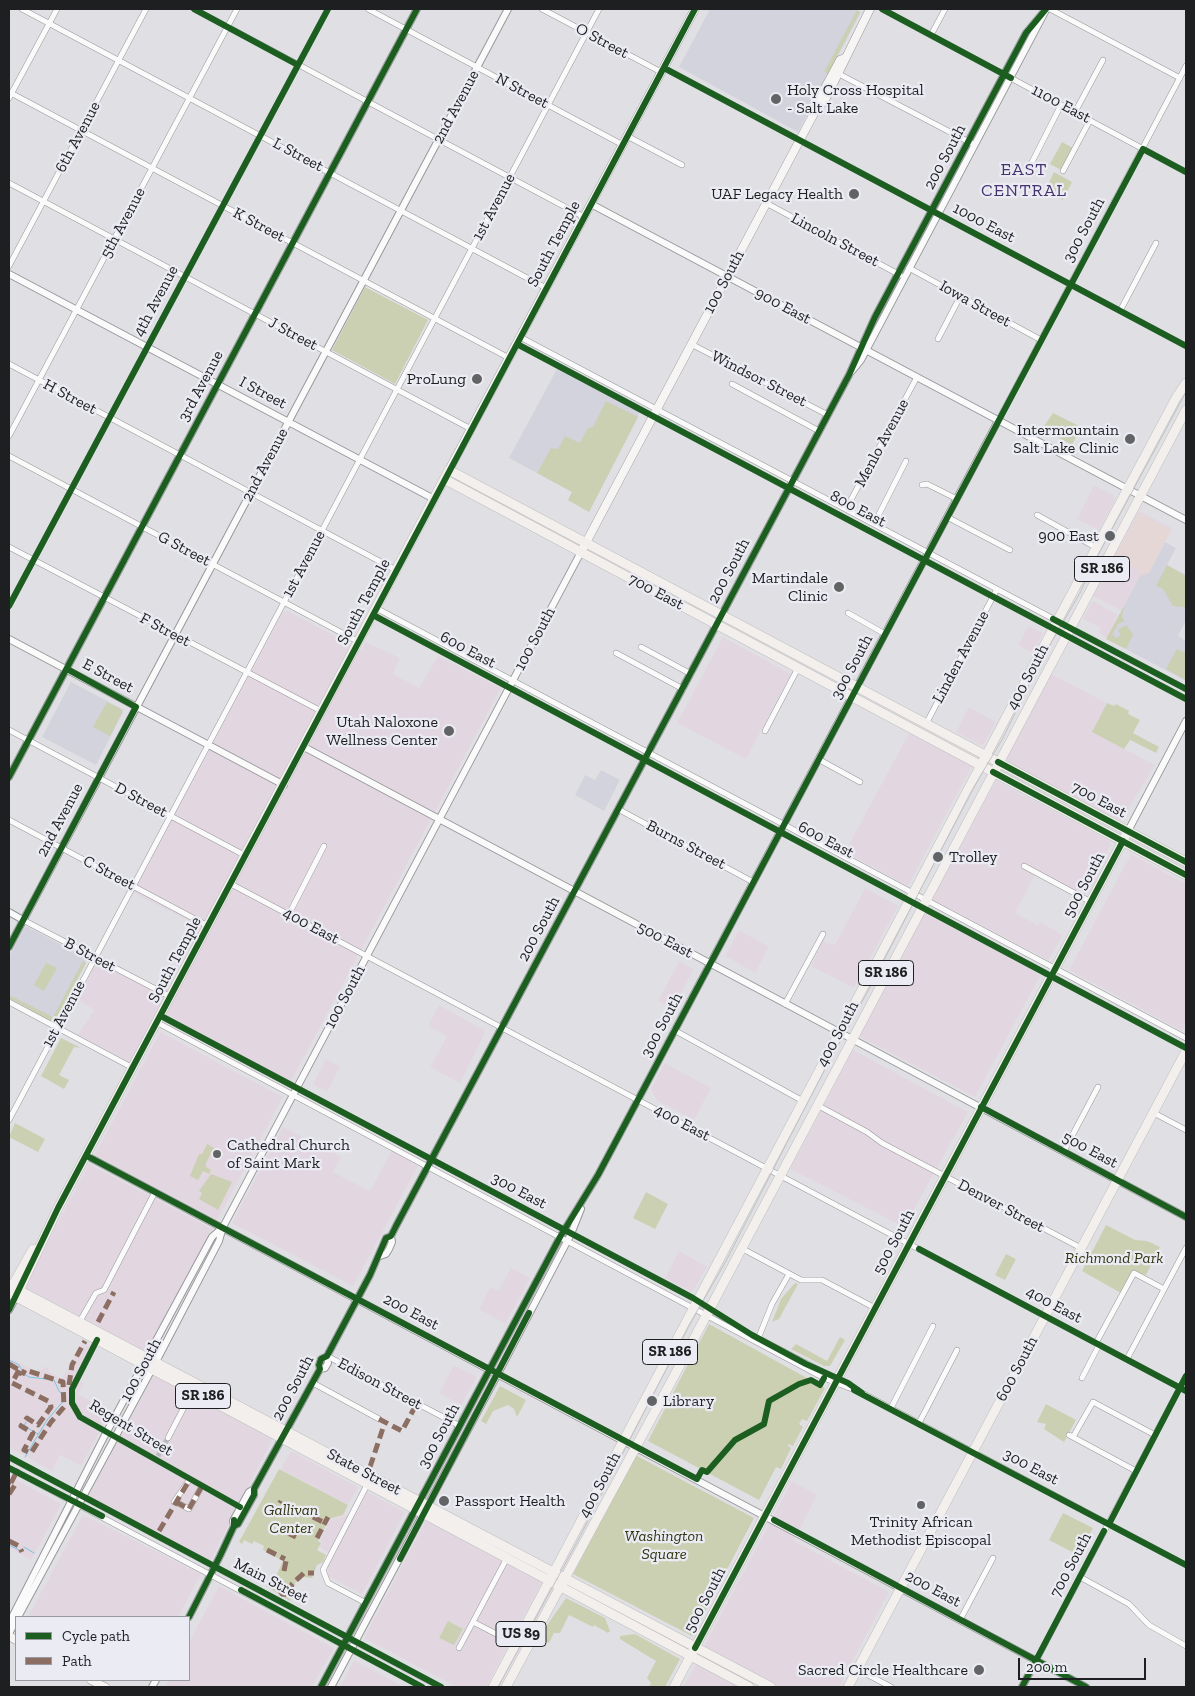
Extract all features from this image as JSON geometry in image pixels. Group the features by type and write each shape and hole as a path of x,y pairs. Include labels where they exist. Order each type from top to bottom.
{"main road":[{"name":"South Temple","path":"12,1291 159,1020 444,479 695,9"},
{"name":"100 South","path":"819,104 824,102 870,9"},
{"name":"100 South","path":"581,552 819,104 819,99 840,60 845,58"},
{"name":"400 South","path":"493,1687 1055,625 1186,383"},
{"name":"400 South","path":"506,1687 566,1579 779,1174 1185,413"},
{"name":"700 East","path":"449,470 1186,862"},
{"name":"700 East","path":"444,479 1186,875"},
{"name":"500 South","path":"674,1687 1128,831"},
{"name":"600 South","path":"848,1687 1186,1052"},
{"name":"State Street","path":"12,1291 80,1322 193,1390 284,1434 368,1483 421,1508 508,1557 551,1577 566,1579 771,1687"},
{"name":"State Street","path":"12,1291 97,1340 150,1363 551,1577 561,1588 749,1687"},
{"path":"93,1681 105,1687"}],"street":[{"name":"L Street","path":"22,9 546,288"},
{"path":"10,95 57,9"},
{"name":"6th Avenue","path":"9,266 146,9"},
{"path":"194,9 584,217"},
{"name":"5th Avenue","path":"9,436 238,9"},
{"name":"4th Avenue","path":"9,606 328,9"},
{"name":"N Street","path":"368,9 623,145"},
{"name":"3rd Avenue","path":"9,777 418,9"},
{"name":"2nd Avenue","path":"9,947 508,9"},
{"name":"O Street","path":"542,9 663,70"},
{"name":"1st Avenue","path":"9,1120 599,9"},
{"name":"1100 East","path":"882,9 1186,172"},
{"path":"931,35 945,9"},
{"path":"1048,9 1180,78"},
{"name":"200 South","path":"190,1616 234,1526 238,1524 243,1515 254,1495 254,1489 313,1383 320,1369 319,1365 323,1357 328,1356 358,1299 380,1256 379,1251 385,1240 391,1236 935,212 1008,76 1048,9"},
{"path":"1075,112 1103,60"},
{"name":"300 South","path":"352,1639 387,1583 450,1444 562,1234 584,1199 638,1099 1186,66"},
{"name":"1000 East","path":"663,70 800,140 1186,346"},
{"path":"839,74 972,144"},
{"name":"K Street","path":"10,95 509,358"},
{"path":"1029,168 1061,105"},
{"path":"1063,171 1090,120"},
{"path":"627,136 682,165"},
{"name":"J Street","path":"9,183 471,429"},
{"name":"900 East","path":"591,204 1186,520"},
{"name":"Lincoln Street","path":"766,204 901,276"},
{"name":"200 South","path":"901,276 910,268 935,212"},
{"path":"1120,311 1156,243"},
{"name":"Iowa Street","path":"910,268 1041,340"},
{"name":"I Street","path":"9,274 434,499"},
{"path":"938,339 961,295"},
{"name":"800 East","path":"518,340 569,362 609,383 701,442 993,597 1022,612 1114,651 1186,689"},
{"name":"800 East","path":"518,340 565,370 605,390 705,434 997,589 1026,605 1110,659 1186,699"},
{"name":"Windsor Street","path":"691,344 828,415"},
{"path":"565,370 569,362"},
{"name":"H Street","path":"9,364 396,570"},
{"name":"Menlo Avenue","path":"837,514 843,508 917,377"},
{"path":"605,390 609,383"},
{"path":"732,384 819,431"},
{"path":"701,442 705,434"},
{"path":"740,462 744,455"},
{"name":"G Street","path":"9,456 359,642"},
{"path":"874,524 906,461"},
{"path":"922,485 926,484 957,499"},
{"path":"1037,515 1097,548"},
{"path":"948,517 1010,550"},
{"path":"876,534 880,527"},
{"name":"F Street","path":"9,547 322,712"},
{"name":"100 South","path":"9,1623 52,1539 76,1504 84,1497 212,1237 223,1227 581,552"},
{"path":"962,580 966,573"},
{"name":"Linden Avenue","path":"926,724 997,589"},
{"path":"1022,612 1026,605"},
{"name":"600 East","path":"374,612 427,635 736,800 836,861 872,880 911,897 955,925 1013,956 1111,998 1186,1038"},
{"name":"600 East","path":"374,612 424,642 644,760 733,806 875,873 911,897"},
{"path":"848,614 885,634"},
{"path":"424,642 427,635"},
{"name":"E Street","path":"9,639 284,784"},
{"path":"641,647 691,674"},
{"path":"1110,659 1114,651"},
{"path":"616,653 682,689"},
{"path":"463,663 467,656"},
{"path":"765,731 798,668"},
{"path":"1146,678 1150,670"},
{"path":"540,704 544,697"},
{"path":"556,712 559,705"},
{"path":"582,726 586,720"},
{"name":"500 South","path":"1128,831 1186,721"},
{"path":"594,732 597,726"},
{"name":"D Street","path":"9,730 246,856"},
{"name":"500 East","path":"304,746 574,892 1186,1216"},
{"path":"818,759 860,782"},
{"path":"692,785 696,779"},
{"path":"733,806 736,800"},
{"name":"Burns Street","path":"618,809 753,882"},
{"name":"C Street","path":"9,820 209,926"},
{"path":"289,914 324,846"},
{"path":"836,861 840,855"},
{"path":"1024,866 1090,902"},
{"path":"872,880 875,873"},
{"name":"400 East","path":"231,884 1186,1391"},
{"name":"600 East","path":"924,904 958,917 1017,948 1107,1005 1186,1048"},
{"name":"B Street","path":"9,912 171,997"},
{"path":"955,925 958,917"},
{"path":"785,1004 823,934"},
{"path":"985,941 989,934"},
{"path":"1013,956 1017,948"},
{"path":"1107,1005 1111,998"},
{"path":"9,1002 133,1068"},
{"path":"1138,1022 1142,1015"},
{"name":"300 East","path":"159,1020 696,1304 836,1381 891,1408 1186,1565"},
{"path":"674,1030 803,1101"},
{"path":"1064,1151 1098,1087"},
{"name":"Denver Street","path":"816,1105 1081,1248"},
{"path":"1154,1113 1186,1130"},
{"name":"200 East","path":"86,1156 223,1227 1086,1687"},
{"path":"80,1322 96,1293 104,1290 156,1192"},
{"name":"300 South","path":"331,1687 375,1586 459,1447 569,1237 584,1199"},
{"name":"300 East","path":"569,1237 696,1304"},
{"path":"740,1248 805,1281 822,1280 874,1308"},
{"path":"1127,1359 1186,1248"},
{"path":"1082,1378 1134,1273 1164,1289"},
{"path":"758,1339 772,1304 789,1274"},
{"name":"South Temple","path":"9,1310 12,1291"},
{"name":"300 East","path":"707,1311 836,1381"},
{"path":"891,1408 933,1326"},
{"name":"Regent Street","path":"97,1340 74,1384 71,1399 75,1410 82,1419 157,1458 240,1507"},
{"path":"918,1423 956,1350"},
{"name":"Edison Street","path":"328,1356 460,1426"},
{"name":"100 South","path":"19,1616 49,1561 76,1504 76,1493 107,1433 150,1363"},
{"name":"700 South","path":"1022,1687 1186,1376"},
{"path":"313,1383 379,1418"},
{"path":"168,1438 193,1390"},
{"path":"1136,1471 1071,1436 1093,1402 1155,1435"},
{"path":"450,1444 459,1447"},
{"name":"Main Street","path":"9,1457 84,1497 413,1685 422,1687"},
{"name":"Main Street","path":"9,1468 76,1504 352,1639 441,1687"},
{"path":"190,1479 175,1503 189,1509 202,1486"},
{"path":"366,1604 328,1583 323,1573 324,1564 368,1483"},
{"name":"200 South","path":"234,1526 233,1521 240,1507 249,1492 254,1489"},
{"path":"49,1561 55,1543 52,1539"},
{"path":"459,1648 508,1557"},
{"path":"960,1620 993,1558"},
{"path":"1080,1578 1135,1609 1149,1625 1186,1646"},
{"path":"379,1579 387,1583"},
{"path":"352,1639 376,1590 375,1586"},
{"path":"473,1622 516,1644"},
{"name":"100 South","path":"9,1635 15,1623"},
{"name":"300 South","path":"321,1687 348,1648"},
{"path":"857,1669 891,1687"}],"shaded area":[{"name":"Holy Cross Hospital - Salt Lake","path":"710,9 854,9 861,12 798,132 679,67"},
{"path":"557,369 639,412 589,512 568,500 572,492 509,458"},
{"path":"1094,485 1113,495 1115,500 1099,530 1077,519"},
{"path":"1139,511 1172,528 1148,572 1122,611 1093,596"},
{"path":"1139,513 1171,530 1149,573 1140,576 1139,570 1115,558"},
{"path":"1165,542 1176,548 1167,565 1186,575 1186,620 1178,636 1186,641 1186,681 1107,639 1140,576 1149,573"},
{"path":"1093,601 1118,615 1107,638 1099,633 1101,628 1083,619"},
{"path":"288,611 362,650 365,642 400,658 393,674 419,688 438,656 501,688 290,1083 157,1011 130,1062 78,1035 94,1010 78,999 100,955 163,990 169,988 198,931 197,925 133,893 283,612"},
{"path":"1028,626 1043,633 1033,653 1018,645"},
{"path":"723,637 791,674 746,759 677,723"},
{"path":"1051,674 1107,703 1093,732 1155,765 1121,821 1042,782 1009,762 1006,758 1046,679"},
{"path":"71,682 124,710 96,765 42,737"},
{"path":"969,707 996,722 984,744 981,745 956,732"},
{"path":"909,733 972,766 908,886 845,852"},
{"path":"601,770 620,780 604,811 575,795 585,775 595,780"},
{"path":"996,781 1110,841 1111,845 1082,900 1035,875 1015,913 1038,925 1040,922 1063,935 1048,960 932,898"},
{"path":"1131,854 1186,884 1186,1023 1182,1031 1069,970"},
{"path":"865,888 898,906 854,988 811,966 823,941 835,945"},
{"path":"924,913 1031,968 1040,976 975,1097 859,1035"},
{"path":"25,927 86,958 86,963 55,1022 9,998 9,956"},
{"path":"739,930 769,947 755,973 725,956"},
{"path":"679,961 694,969 673,1009 658,1001"},
{"path":"439,1005 484,1030 484,1035 460,1083 430,1067 447,1036 428,1026"},
{"path":"160,1032 283,1097 217,1220 95,1155"},
{"path":"853,1050 968,1112 904,1227 790,1169"},
{"path":"326,1059 340,1067 327,1092 313,1084"},
{"path":"665,1063 711,1088 694,1120 658,1101 655,1097 651,1089"},
{"path":"283,1127 341,1157 333,1172 370,1191 392,1150 418,1166 353,1286 232,1223"},
{"path":"89,1164 212,1229 147,1352 24,1287"},
{"path":"679,1251 707,1267 692,1292 665,1278"},
{"path":"511,1268 530,1278 505,1324 479,1309 490,1287 498,1291"},
{"path":"82,1342 91,1347 75,1379 84,1383 78,1394 110,1412 81,1466 60,1455 52,1471 9,1447 9,1358 37,1371 42,1370 45,1366 49,1369 48,1371 62,1379"},
{"path":"454,1365 477,1377 461,1405 439,1393"},
{"path":"154,1375 273,1438 210,1561 90,1498 90,1493"},
{"path":"291,1451 358,1487 348,1505 281,1469"},
{"path":"9,1476 61,1504 31,1560 9,1548"},
{"path":"792,1481 817,1495 794,1541 889,1592 839,1687 779,1687 704,1647"},
{"path":"367,1492 405,1512 362,1594 328,1576 328,1566 334,1555 319,1547 322,1542 320,1540 330,1520 357,1512"},
{"path":"83,1515 201,1574 179,1616 29,1616"},
{"path":"426,1520 542,1582 486,1687 457,1687 364,1638"},
{"path":"219,1586 334,1648 312,1687 165,1687 168,1681 190,1681 190,1640"},
{"path":"354,1660 404,1687 340,1687"},
{"path":"696,1664 739,1687 683,1687"}],"green space":[{"path":"857,10 860,12 828,74 824,72"},
{"path":"1062,142 1073,148 1061,170 1050,164"},
{"path":"1054,172 1072,182 1063,200 1045,191"},
{"path":"365,287 428,320 395,384 332,350"},
{"path":"606,401 638,417 589,512 568,500 572,492 537,473 551,448 558,449 565,436 580,443 588,428 593,427"},
{"path":"1053,413 1081,427 1072,445 1042,429"},
{"path":"1167,565 1186,576 1185,607 1173,606 1163,589 1156,586"},
{"path":"1124,606 1122,616 1124,621 1118,624 1112,635 1117,638 1121,635 1118,630 1126,625 1133,634 1126,649 1106,639"},
{"path":"1177,649 1184,652 1186,649 1186,680 1166,669"},
{"path":"107,702 121,709 122,713 110,736 93,727"},
{"path":"1107,703 1114,706 1116,704 1129,711 1128,714 1140,720 1133,733 1159,747 1156,753 1130,740 1124,749 1092,732"},
{"path":"83,961 86,963 56,1019 53,1018 51,1021 9,998 9,995 53,1017"},
{"path":"46,963 57,968 44,991 34,985"},
{"path":"61,1038 81,1048 74,1047 59,1075 69,1080 64,1089 41,1076"},
{"path":"15,1123 45,1139 38,1152 9,1137"},
{"path":"207,1144 214,1148 206,1163 206,1167 211,1170 209,1174 203,1171 198,1180 190,1176 199,1154 202,1154"},
{"path":"211,1174 232,1182 218,1210 199,1199 202,1193 199,1191"},
{"path":"646,1192 668,1204 655,1229 633,1218"},
{"name":"Richmond Park","path":"1106,1225 1135,1240 1147,1241 1160,1247 1146,1275 1133,1271 1121,1293 1082,1271"},
{"path":"1006,1254 1016,1259 1005,1280 995,1275"},
{"path":"795,1283 798,1284 779,1319 772,1322 781,1299"},
{"path":"709,1324 825,1388 807,1421 802,1419 799,1424 803,1427 793,1446 789,1444 788,1446 791,1448 781,1469 776,1467 759,1500 648,1441"},
{"path":"840,1337 845,1340 830,1366 824,1366 791,1349 796,1344 827,1361"},
{"path":"500,1386 526,1400 517,1417 514,1409 508,1405 493,1411 486,1424 481,1421"},
{"path":"1046,1404 1076,1420 1064,1442 1044,1429 1046,1424 1037,1422"},
{"name":"Washington Square","path":"635,1455 754,1518 692,1636 573,1574"},
{"name":"Gallivan Center","path":"279,1469 348,1505 343,1515 329,1519 318,1541 321,1543 317,1550 326,1555 323,1562 317,1565 312,1578 303,1577 295,1583 290,1601 266,1586 271,1576 277,1574 283,1561 263,1550 264,1546 254,1541 252,1544 244,1540 242,1544 239,1542"},
{"path":"1063,1513 1093,1528 1078,1555 1049,1540"},
{"path":"566,1598 605,1618 610,1631 608,1633 569,1615 560,1633 554,1633 549,1643 538,1638"},
{"path":"448,1621 463,1629 454,1645 439,1638"},
{"path":"635,1634 680,1659 665,1687 649,1687 651,1683 647,1678 656,1661 620,1639 620,1636"}],"waterway":[{"path":"9,1360 19,1365 24,1374 29,1377 54,1380 59,1391 66,1398 47,1420 25,1457"},
{"path":"26,1422 24,1426 38,1434"},
{"path":"9,1485 13,1480"},
{"path":"9,1545 19,1550"},
{"path":"24,1547 34,1553"}],"tunnel":[{"path":"158,1456 168,1438"}],"tram line":[{"path":"498,1687 576,1544 689,1325 726,1261 972,790 1003,738 1040,662 1080,593 1091,568 1186,392"},
{"path":"9,1460 434,1687"}],"marked path":[{"path":"98,1322 114,1292"},
{"path":"69,1385 72,1365 85,1341"},
{"path":"9,1364 19,1370 22,1375"},
{"path":"19,1370 12,1383 50,1402 51,1407 38,1425 27,1418 21,1426 33,1433 24,1450 31,1453 51,1422 64,1407 63,1382 25,1370 22,1375"},
{"path":"379,1419 402,1431 417,1403"},
{"path":"370,1467 385,1422"},
{"path":"11,1483 18,1469"},
{"path":"159,1531 190,1479"},
{"path":"9,1482 15,1485 9,1494"},
{"path":"176,1502 189,1509 202,1486"},
{"path":"272,1516 281,1501"},
{"path":"313,1517 325,1523"},
{"path":"317,1538 328,1517"},
{"path":"288,1533 296,1537"},
{"path":"9,1541 19,1546 22,1552"},
{"path":"267,1550 285,1559"},
{"path":"284,1571 286,1561"},
{"path":"279,1589 282,1594 289,1595 292,1584 304,1573"},
{"path":"308,1573 314,1573"}],"cycle path":[{"path":"194,9 298,65"},
{"path":"9,606 328,9"},
{"path":"9,777 417,9"},
{"path":"9,1310 58,1208 695,9"},
{"path":"882,9 1011,78"},
{"path":"234,1526 238,1524 254,1495 254,1489 320,1369 321,1359 327,1356 370,1275 386,1238 391,1236 849,375 875,317 1026,33 1046,9"},
{"path":"664,68 1186,346"},
{"path":"321,1687 560,1237 598,1175 1143,149 1186,172"},
{"path":"517,344 1186,699"},
{"path":"373,615 1186,1048"},
{"path":"1053,619 1186,689"},
{"path":"9,947 136,707 67,669"},
{"path":"998,762 1186,862"},
{"path":"993,772 1186,875"},
{"path":"695,1648 1123,841"},
{"path":"161,1016 693,1298 752,1335 806,1364 848,1383 862,1393"},
{"path":"981,1107 1186,1217"},
{"path":"87,1156 697,1479 702,1470 707,1472 735,1440 764,1424 769,1401 799,1384 811,1380 820,1385 824,1378"},
{"path":"919,1249 1186,1391"},
{"path":"400,1559 529,1313"},
{"path":"97,1340 72,1389 72,1403 80,1417 240,1507"},
{"path":"1109,1524 1186,1376"},
{"path":"854,1390 1186,1565"},
{"path":"9,1457 441,1687"},
{"path":"9,1468 102,1516"},
{"path":"190,1616 234,1526 234,1520"},
{"path":"774,1520 1086,1687"},
{"path":"1022,1687 1104,1531"},
{"path":"241,1590 422,1687"}],"place":[{"name":"Holy Cross Hospital - Salt Lake","path":"776,99"},
{"name":"UAF Legacy Health","path":"854,194"},
{"name":"ProLung","path":"477,379"},
{"name":"Intermountain Salt Lake Clinic","path":"1130,439"},
{"name":"900 East","path":"1110,536"},
{"name":"Martindale Clinic","path":"839,587"},
{"name":"Utah Naloxone Wellness Center","path":"449,731"},
{"name":"Trolley","path":"938,857"},
{"name":"Cathedral Church of Saint Mark","path":"217,1154"},
{"name":"Library","path":"652,1401"},
{"name":"Passport Health","path":"444,1501"},
{"name":"Trinity African Methodist Episcopal","path":"921,1505"},
{"name":"Sacred Circle Healthcare","path":"979,1670"}],"district":[{"name":"EAST CENTRAL","path":"1024,180"}]}
